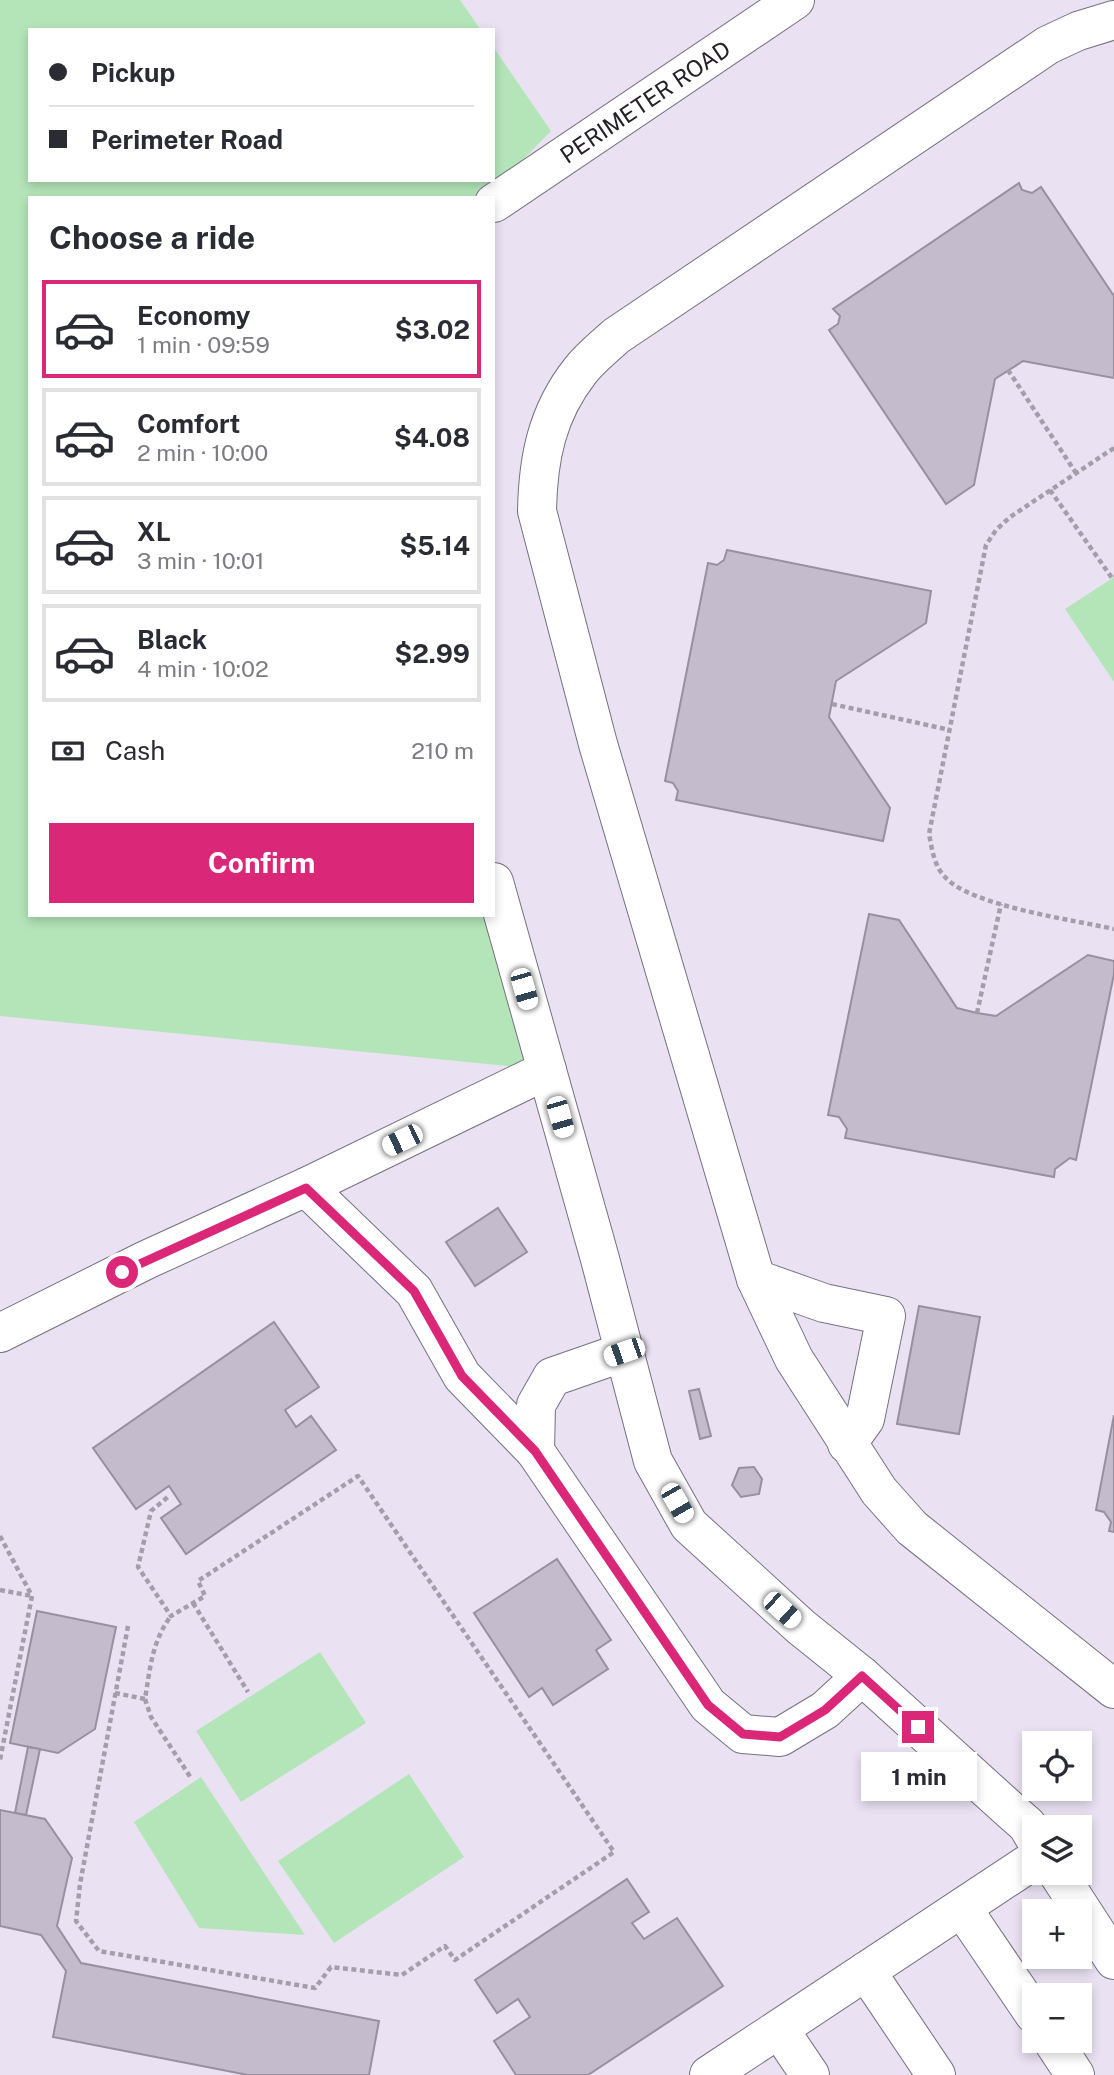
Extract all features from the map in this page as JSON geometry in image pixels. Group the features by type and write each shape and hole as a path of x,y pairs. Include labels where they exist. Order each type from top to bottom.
{"street":[{"name":"PERIMETER ROAD","path":"495,202 795,0"},
{"path":"1114,20 1078,31 1048,46 616,336 580,370 558,406 545,437 538,473 537,511 598,744 756,1279 794,1359 879,1491 912,1528 1114,1689"},
{"path":"495,886 653,1461 689,1525 1022,1820"},
{"path":"0,1333 146,1260 306,1188 547,1070"},
{"path":"306,1188 414,1291 462,1376 535,1451 708,1705 743,1734 780,1737 825,1710 862,1676"},
{"path":"756,1279 824,1303 886,1316 865,1419 847,1444"},
{"path":"535,1451 536,1405 552,1377 624,1352"},
{"path":"709,2075 1022,1868"},
{"path":"1065,1885 1114,1960"},
{"path":"962,1908 1022,1996"},
{"path":"866,1971 936,2075"},
{"path":"779,2029 810,2075"},
{"path":"1061,2053 1075,2075"}],"path":[{"path":"1008,370 1076,473"},
{"path":"1114,448 1003,523 986,545 929,834 933,856 943,876 958,890 980,899 1114,929"},
{"path":"1050,490 1112,578"},
{"path":"832,704 950,730"},
{"path":"977,1013 1001,904"},
{"path":"128,1626 80,1884 76,1921 99,1951 315,1989 331,1967 402,1975 445,1946 455,1960 614,1852 358,1476 198,1581 205,1595 171,1616 159,1632 145,1699 151,1717 191,1778"},
{"path":"169,1496 151,1511 138,1567 171,1616"},
{"path":"0,1536 32,1597 0,1760"},
{"path":"0,1590 32,1597"},
{"path":"193,1603 248,1692"},
{"path":"115,1693 145,1699"}],"green space":[{"path":"0,0 460,0 480,28 28,28 28,182 495,182 495,49 551,131 487,196 28,196 28,917 495,917 547,1070 0,1016"},
{"path":"1114,577 1114,682 1065,609"},
{"path":"320,1652 366,1723 241,1802 196,1731"},
{"path":"409,1774 464,1857 334,1943 278,1861"},
{"path":"201,1777 305,1935 199,1928 134,1822"}],"building":[{"path":"1019,183 1022,190 1032,193 1041,187 1114,296 1114,378 1023,361 995,379 974,485 946,504 829,330 838,324 840,316 833,309"},
{"path":"727,550 931,591 926,623 836,681 829,717 890,808 883,841 676,800 678,791 673,783 665,781 708,563 717,565 724,560"},
{"path":"869,914 899,920 957,1008 977,1013 996,1016 1088,955 1114,961 1114,974 1076,1160 1070,1158 1055,1169 1054,1177 845,1138 847,1129 839,1117 828,1115"},
{"path":"498,1208 527,1252 475,1286 446,1242"},
{"path":"919,1306 980,1317 959,1434 897,1424"},
{"path":"274,1322 319,1387 285,1410 296,1427 311,1416 336,1450 186,1554 161,1518 181,1504 169,1486 136,1509 93,1448"},
{"path":"699,1389 711,1436 700,1439 689,1391"},
{"path":"1114,1415 1114,1532 1109,1531 1111,1522 1104,1512 1096,1510"},
{"path":"754,1467 762,1479 759,1494 741,1497 732,1485 739,1468"},
{"path":"557,1559 611,1640 596,1650 608,1669 553,1705 542,1688 529,1697 474,1613"},
{"path":"37,1611 116,1627 95,1729 58,1753 10,1743"},
{"path":"28,1747 40,1749 26,1815 15,1813"},
{"path":"0,1810 45,1819 72,1858 57,1926 81,1963 379,2021 369,2075 248,2075 53,2037 66,1971 41,1935 0,1926"},
{"path":"627,1879 649,1912 632,1923 644,1939 677,1918 723,1986 588,2075 516,2075 494,2041 530,2017 518,1999 497,2013 475,1980"}],"route":[{"path":"122,1272 306,1188 414,1291 462,1376 535,1451 708,1705 743,1734 780,1737 825,1710 862,1676 918,1727"}]}
